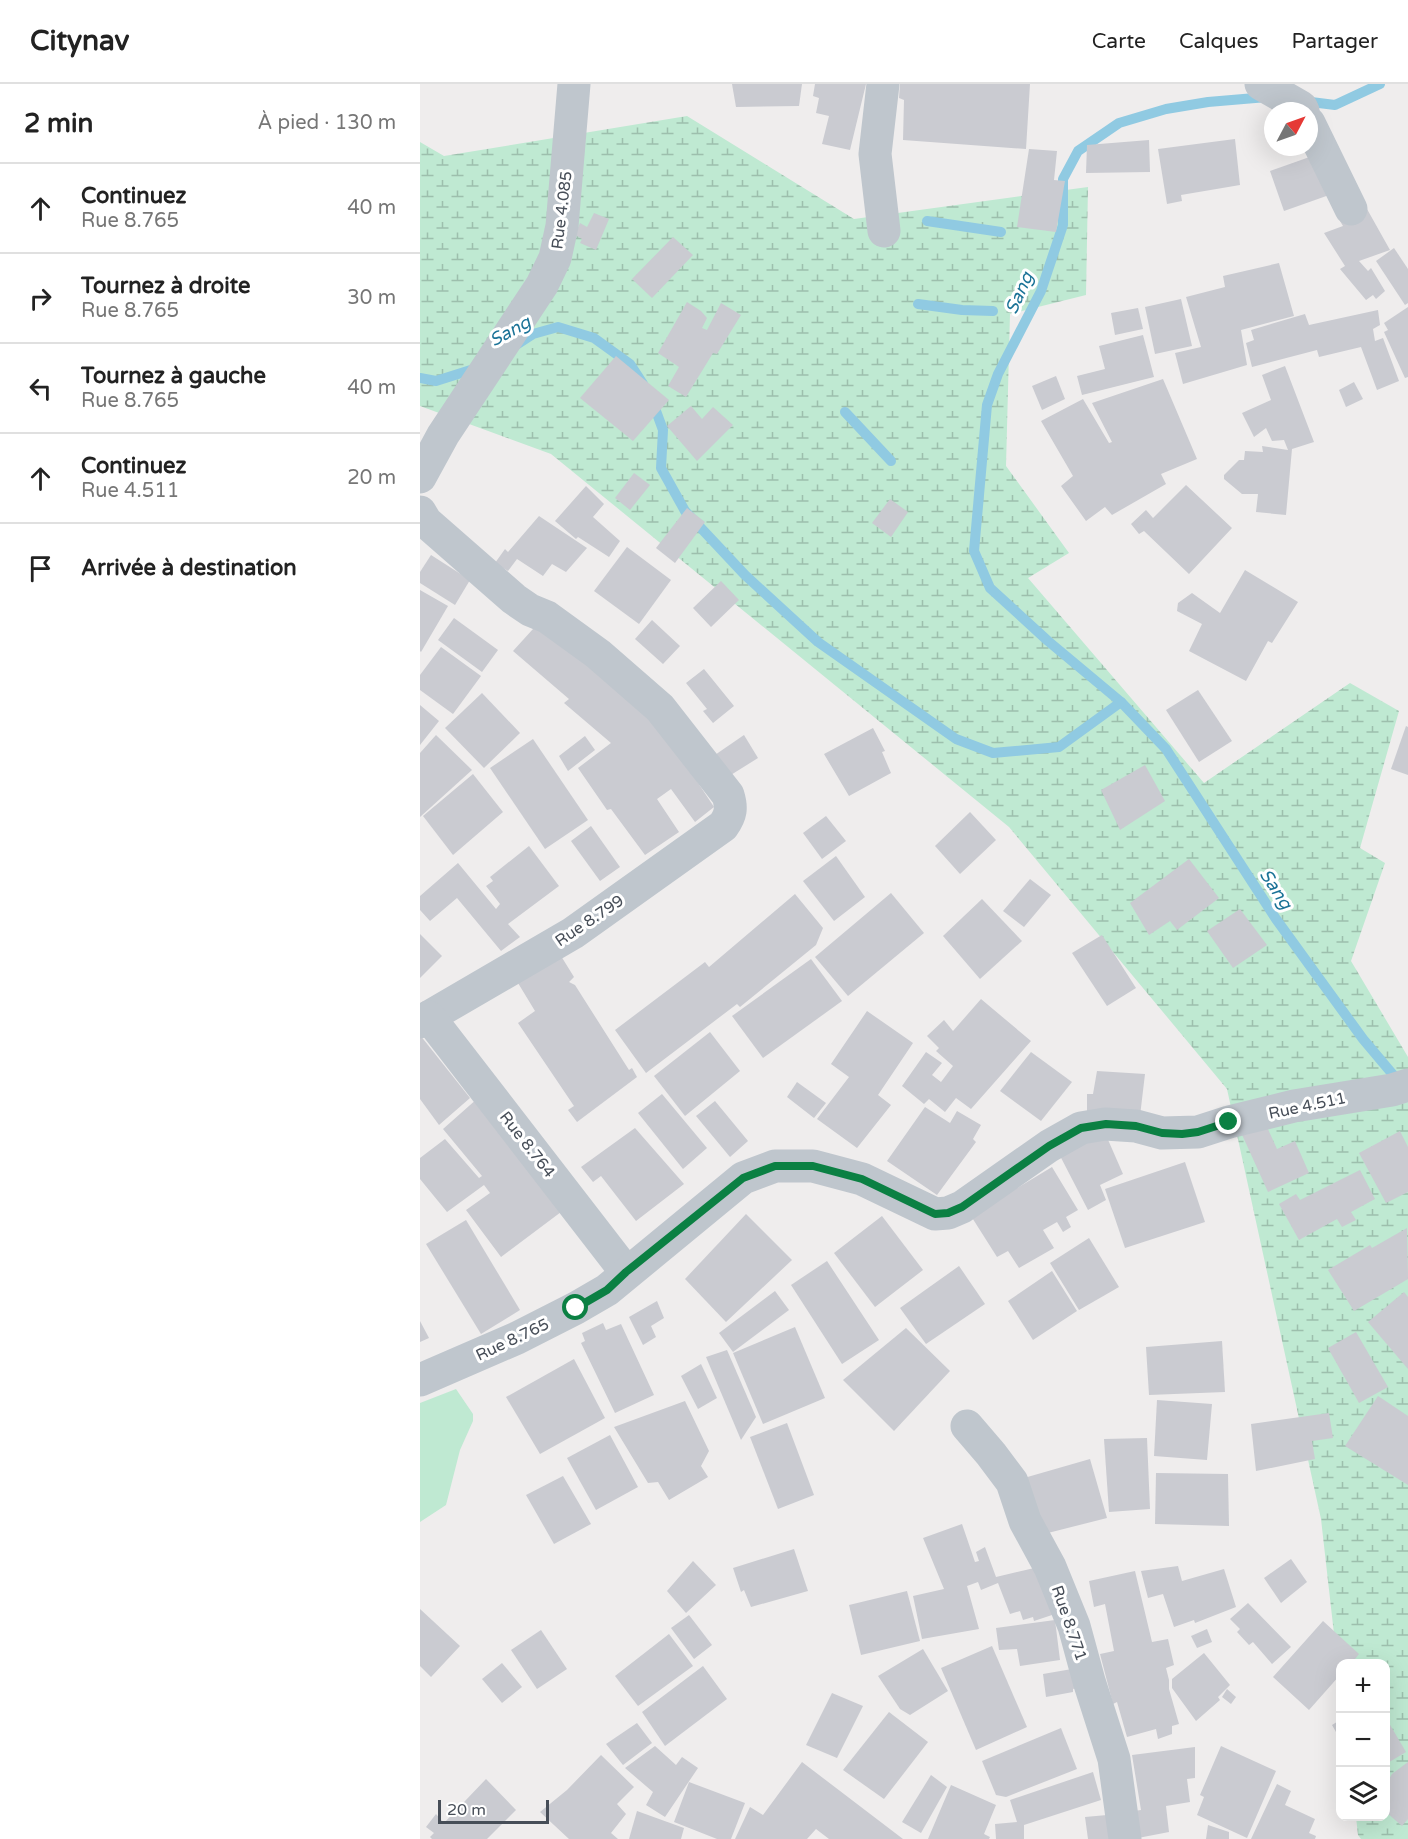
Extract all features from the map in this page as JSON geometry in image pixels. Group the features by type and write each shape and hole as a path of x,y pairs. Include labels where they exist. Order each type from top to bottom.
{"street":[{"name":"Rue 4.085","path":"420,477 443,435 542,285 555,258 562,226 574,84"},
{"path":"883,84 875,154 884,231"},
{"path":"1261,84 1294,102"},
{"path":"1318,141 1351,209"},
{"name":"Rue 8.799","path":"422,523 514,600 547,617 598,654 660,708 728,795 732,807 723,826 573,933 424,1019"},
{"name":"Rue 8.764","path":"424,1019 626,1272"},
{"name":"Rue 4.511","path":"1136,1126 1162,1133 1198,1132 1294,1106 1392,1090 1408,1085"},
{"name":"Rue 8.765","path":"420,1380 517,1338 607,1290 626,1272 743,1178 775,1166 813,1166 862,1179 935,1214 948,1213 962,1207 1049,1146 1081,1128 1106,1124 1136,1126"},
{"name":"Rue 8.771","path":"967,1426 1012,1482 1025,1521 1050,1568 1074,1626 1114,1759 1125,1839"}],"green space":[{"path":"687,116 854,219 1088,187 1086,295 1010,314 1006,466 1069,553 1028,578 1204,783 1350,683 1399,711 1360,848 1385,863 1351,961 1408,1057 1408,1839 1361,1839 1358,1835 1356,1821 1390,1821 1390,1659 1337,1659 1321,1519 1227,1089 1009,827 551,454 420,406 420,142 444,156"},
{"path":"456,1389 473,1414 473,1421 460,1450 446,1505 420,1522 420,1403"}],"building":[{"path":"732,84 802,84 799,106 736,107"},
{"path":"815,84 866,84 850,150 822,144 829,116 816,113 819,98 813,96"},
{"path":"900,84 1030,84 1026,149 903,140 904,100 899,98"},
{"path":"1235,139 1240,185 1181,195 1182,201 1167,204 1158,149"},
{"path":"1149,140 1150,172 1086,173 1087,145"},
{"path":"1029,149 1057,151 1054,180 1065,181 1056,232 1017,227"},
{"path":"1318,154 1332,194 1284,211 1270,171 1318,156"},
{"path":"1367,209 1390,250 1359,261 1368,271 1371,268 1385,291 1376,299 1373,295 1366,300 1340,269 1345,266 1324,233 1343,226 1340,221"},
{"path":"594,213 609,219 596,250 580,243 582,239 575,235 580,223 587,227"},
{"path":"673,237 693,255 652,298 632,279"},
{"path":"1394,248 1408,269 1408,303 1405,305 1376,261"},
{"path":"1279,263 1294,316 1241,330 1247,365 1183,384 1175,353 1201,347 1186,297 1225,287 1223,276"},
{"path":"1181,299 1192,346 1155,354 1145,307"},
{"path":"687,302 707,318 702,328 707,330 721,303 741,315 717,354 713,353 686,397 668,386 679,367 658,353"},
{"path":"1408,307 1408,377 1405,378 1384,332 1388,330 1384,323"},
{"path":"1138,308 1143,329 1115,335 1111,313"},
{"path":"1378,310 1380,325 1373,329 1375,341 1383,338 1399,381 1377,390 1361,347 1319,357 1317,350 1252,367 1246,343 1254,340 1251,330 1305,314 1309,325"},
{"path":"1143,335 1154,377 1082,395 1077,376 1105,369 1099,346"},
{"path":"616,356 669,400 633,441 580,398"},
{"path":"1285,366 1314,442 1292,449 1286,515 1256,512 1258,494 1242,494 1224,479 1224,475 1239,460 1244,460 1245,451 1263,452 1262,446 1288,450 1284,440 1272,441 1266,428 1254,437 1242,413 1271,400 1262,375"},
{"path":"1056,376 1065,399 1042,410 1032,386"},
{"path":"1163,379 1197,459 1161,474 1166,484 1112,515 1105,507 1086,521 1061,486 1073,476 1041,421 1083,399 1109,443 1112,442 1092,403"},
{"path":"1354,382 1363,399 1346,407 1339,390"},
{"path":"691,406 702,419 713,407 733,425 697,461 667,426"},
{"path":"634,473 650,485 630,510 615,498"},
{"path":"1186,485 1232,528 1189,574 1144,531 1139,534 1131,524 1146,510 1153,518"},
{"path":"586,486 604,504 593,517 620,541 609,557 578,537 576,539 555,521"},
{"path":"890,499 908,512 891,537 872,523"},
{"path":"687,508 705,522 675,563 656,548"},
{"path":"539,516 587,548 566,572 552,564 543,576 517,559 508,571 495,563 505,549 508,552"},
{"path":"627,547 671,580 639,624 594,591"},
{"path":"431,555 470,580 455,605 420,583 420,572"},
{"path":"1245,570 1298,602 1272,643 1268,641 1246,681 1189,651 1202,624 1177,611 1178,603 1192,593 1220,613"},
{"path":"721,581 739,600 711,627 693,608"},
{"path":"420,590 448,606 421,652 420,651"},
{"path":"454,618 498,650 482,672 438,640"},
{"path":"543,618 649,709 714,807 695,822 671,789 657,799 679,832 645,855 611,809 607,810 578,768 611,743 564,703 569,699 513,651"},
{"path":"652,620 680,646 663,664 635,639"},
{"path":"441,647 481,676 453,714 420,690 420,675"},
{"path":"704,669 734,706 713,723 703,711 707,709 686,683"},
{"path":"1198,690 1232,741 1199,762 1166,710"},
{"path":"482,693 520,733 484,768 445,728"},
{"path":"420,705 439,721 420,745"},
{"path":"1406,726 1408,727 1408,775 1391,769"},
{"path":"873,728 885,751 882,752 891,773 849,796 824,754"},
{"path":"436,735 472,770 420,817 420,753"},
{"path":"744,735 758,758 726,778 712,757"},
{"path":"585,736 595,750 568,771 559,756"},
{"path":"533,739 588,820 545,849 490,768"},
{"path":"1145,765 1165,801 1120,830 1101,790"},
{"path":"473,774 503,812 453,855 423,816"},
{"path":"970,812 996,840 960,874 935,846"},
{"path":"826,816 846,841 822,859 803,833"},
{"path":"591,826 620,867 600,881 571,841"},
{"path":"529,846 559,886 508,924 520,937 501,951 457,898 430,921 420,910 420,896 458,863 496,909 500,904 486,886 493,881 490,877"},
{"path":"836,856 865,897 834,921 803,881"},
{"path":"1189,859 1219,898 1177,930 1170,921 1149,935 1130,903"},
{"path":"1030,879 1051,895 1024,927 1003,911"},
{"path":"891,893 924,933 848,996 815,957"},
{"path":"795,894 823,928 816,945 740,1007 737,1004 646,1073 615,1030 705,962 709,967"},
{"path":"982,899 1022,941 980,979 943,936"},
{"path":"1240,909 1267,945 1233,968 1207,931"},
{"path":"420,934 442,956 420,978"},
{"path":"1102,935 1136,988 1107,1006 1072,953"},
{"path":"561,956 574,977 569,982 575,985 629,1070 632,1068 637,1077 577,1122 568,1110 574,1106 518,1023 535,1011 518,983"},
{"path":"811,959 842,1001 763,1058 732,1016"},
{"path":"981,999 1031,1041 971,1109 956,1098 945,1112 929,1099 924,1104 902,1086 926,1052 942,1063 932,1075 941,1082 953,1066 936,1051 939,1048 927,1036 944,1020 953,1031"},
{"path":"867,1011 913,1043 878,1095 891,1105 857,1148 817,1119 849,1077 831,1064"},
{"path":"710,1032 740,1071 685,1116 654,1076"},
{"path":"420,1035 470,1098 439,1125 420,1099"},
{"path":"1031,1052 1072,1082 1041,1121 1000,1091"},
{"path":"1097,1071 1145,1074 1140,1116 1087,1111 1087,1094 1093,1094"},
{"path":"797,1082 826,1103 814,1118 787,1097"},
{"path":"662,1094 707,1148 683,1169 638,1113"},
{"path":"478,1098 561,1212 501,1257 466,1210 490,1193 484,1185 447,1212 420,1179 420,1158 445,1139 479,1178 482,1176 443,1129"},
{"path":"715,1101 748,1141 730,1157 696,1116"},
{"path":"925,1107 950,1123 957,1111 981,1125 973,1139 976,1142 937,1195 887,1161"},
{"path":"1263,1118 1277,1149 1295,1141 1309,1173 1268,1192 1239,1128"},
{"path":"1102,1126 1123,1174 1100,1185 1106,1200 1088,1210 1056,1148"},
{"path":"635,1128 684,1184 636,1221 601,1176 593,1182 581,1167"},
{"path":"1400,1131 1408,1147 1408,1192 1386,1203 1359,1153"},
{"path":"1185,1162 1205,1222 1125,1248 1105,1189"},
{"path":"1052,1167 1078,1210 1066,1217 1071,1227 1063,1232 1057,1222 1043,1230 1054,1248 1019,1268 1008,1251 997,1257 971,1216"},
{"path":"1360,1170 1375,1199 1351,1212 1356,1220 1342,1227 1337,1219 1299,1240 1279,1204 1296,1194 1300,1200"},
{"path":"746,1214 792,1260 726,1322 685,1279"},
{"path":"882,1216 923,1270 875,1307 834,1253"},
{"path":"466,1220 520,1310 481,1334 426,1244"},
{"path":"1407,1228 1408,1279 1354,1311 1328,1270 1370,1245 1372,1248"},
{"path":"1089,1238 1119,1287 1079,1310 1050,1263"},
{"path":"827,1261 879,1340 842,1364 791,1285"},
{"path":"959,1266 985,1304 926,1344 900,1308"},
{"path":"1052,1271 1077,1311 1033,1340 1008,1301"},
{"path":"775,1291 789,1310 733,1352 719,1333"},
{"path":"1404,1292 1408,1297 1408,1369 1368,1322"},
{"path":"657,1301 664,1318 651,1326 656,1337 643,1345 629,1317"},
{"path":"420,1321 429,1338 420,1342"},
{"path":"603,1323 606,1330 621,1324 654,1395 615,1413 581,1343 585,1341 582,1333"},
{"path":"795,1327 825,1398 763,1424 733,1353"},
{"path":"906,1328 950,1371 894,1431 843,1380"},
{"path":"1356,1332 1388,1387 1359,1403 1328,1348"},
{"path":"1222,1341 1225,1392 1149,1395 1146,1347"},
{"path":"727,1350 756,1417 741,1440 706,1357"},
{"path":"574,1359 605,1418 540,1454 506,1397"},
{"path":"701,1364 717,1398 698,1409 681,1376"},
{"path":"1378,1396 1408,1416 1408,1485 1345,1446"},
{"path":"1157,1400 1212,1404 1207,1460 1154,1456"},
{"path":"685,1401 709,1451 701,1466 708,1477 669,1500 658,1482 648,1483 614,1427"},
{"path":"1329,1413 1333,1438 1312,1441 1315,1459 1256,1471 1251,1424"},
{"path":"787,1423 814,1495 778,1509 750,1437"},
{"path":"610,1435 638,1487 596,1510 567,1458"},
{"path":"1147,1438 1150,1509 1109,1512 1104,1439"},
{"path":"1090,1459 1107,1518 1040,1535 1024,1478"},
{"path":"1156,1473 1228,1474 1229,1526 1155,1524"},
{"path":"563,1476 591,1524 554,1544 526,1495"},
{"path":"962,1524 975,1562 979,1561 976,1552 985,1547 996,1577 1043,1566 1055,1614 1034,1621 1033,1617 1023,1620 1020,1611 1010,1614 998,1583 981,1590 978,1582 967,1586 979,1629 922,1639 913,1596 944,1589 923,1538"},
{"path":"794,1549 808,1591 751,1607 744,1590 741,1592 733,1568"},
{"path":"1291,1559 1307,1582 1281,1603 1264,1578"},
{"path":"693,1561 716,1585 686,1613 667,1591"},
{"path":"1178,1566 1182,1581 1224,1569 1236,1607 1195,1623 1194,1620 1174,1627 1163,1594 1148,1598 1141,1571"},
{"path":"1135,1571 1152,1642 1168,1639 1174,1665 1166,1668 1169,1689 1179,1724 1172,1726 1172,1734 1158,1739 1156,1729 1127,1737 1117,1702 1113,1704 1100,1654 1114,1651 1105,1604 1094,1607 1089,1581"},
{"path":"907,1591 920,1641 861,1655 849,1605"},
{"path":"1248,1603 1291,1647 1272,1664 1253,1642 1249,1645 1237,1632 1240,1629 1230,1619"},
{"path":"420,1609 460,1646 431,1677 420,1666"},
{"path":"689,1615 712,1645 694,1659 671,1628"},
{"path":"1055,1620 1060,1660 1020,1666 1017,1649 999,1650 996,1628"},
{"path":"1323,1621 1359,1654 1355,1659 1336,1659 1336,1680 1309,1710 1273,1677"},
{"path":"1207,1629 1212,1642 1197,1648 1191,1636"},
{"path":"541,1630 567,1669 537,1689 511,1650"},
{"path":"669,1634 693,1666 638,1706 615,1676"},
{"path":"992,1646 1027,1727 976,1750 941,1668"},
{"path":"923,1649 948,1691 910,1715 900,1709 878,1676"},
{"path":"1204,1653 1230,1685 1218,1697 1220,1700 1196,1721 1172,1688 1172,1679"},
{"path":"502,1663 522,1687 502,1703 482,1679"},
{"path":"703,1666 727,1699 665,1746 642,1712"},
{"path":"1072,1669 1076,1688 1073,1692 1046,1697 1043,1674"},
{"path":"1227,1689 1236,1697 1231,1704 1222,1697"},
{"path":"832,1693 863,1706 837,1758 806,1745"},
{"path":"889,1712 928,1742 884,1799 843,1770"},
{"path":"637,1723 652,1743 623,1765 606,1744"},
{"path":"1390,1725 1406,1752 1390,1762"},
{"path":"1061,1728 1077,1769 1006,1797 996,1795 982,1761"},
{"path":"655,1746 676,1765 682,1757 698,1768 665,1817 646,1805 653,1792 625,1768"},
{"path":"1221,1746 1276,1771 1247,1838 1197,1815 1204,1797 1200,1795"},
{"path":"1195,1747 1195,1778 1187,1779 1190,1802 1166,1806 1169,1832 1138,1838 1134,1811 1141,1810 1132,1755"},
{"path":"601,1755 634,1787 617,1804 626,1814 611,1833 618,1839 569,1839 540,1812 567,1790"},
{"path":"802,1762 903,1839 829,1839 816,1829 807,1839 735,1839 750,1807 763,1815"},
{"path":"1408,1762 1408,1819 1402,1826 1390,1816 1390,1777"},
{"path":"1093,1772 1101,1800 1024,1825 1024,1839 996,1839 995,1824 1017,1822 1010,1800"},
{"path":"931,1775 947,1787 921,1833 902,1822"},
{"path":"486,1779 516,1810 487,1839 432,1839 430,1837 434,1833 426,1827 436,1814 444,1823"},
{"path":"689,1782 745,1803 731,1839 717,1839 674,1822"},
{"path":"1277,1784 1291,1791 1285,1805 1315,1819 1309,1833 1316,1836 1315,1839 1251,1839"},
{"path":"951,1785 996,1805 984,1834 990,1837 989,1839 928,1839"},
{"path":"637,1811 684,1828 681,1839 629,1839"},
{"path":"1107,1815 1109,1839 1088,1839 1085,1817"},
{"path":"1208,1825 1229,1832 1229,1839 1206,1839"}],"waterway":[{"name":"Sang","path":"1303,101 1335,105 1380,84"},
{"name":"Sang","path":"1267,97 1208,102 1166,109 1119,123 1078,151 1063,179 1063,225 1041,291 998,374 987,405 974,551 990,588 1048,641 1121,702 1166,749 1276,919 1363,1039 1400,1083"},
{"path":"927,221 1001,232"},
{"path":"918,304 962,310 993,311"},
{"name":"Sang","path":"516,345 533,334 558,327 594,338 630,364 643,384"},
{"name":"Sang","path":"420,378 436,381 477,368"},
{"name":"Sang","path":"652,400 663,430 661,468 685,511 745,575 818,642 956,739 993,753 1059,747 1121,702"},
{"path":"845,412 891,461"}],"route":[{"path":"576,1308 607,1290 626,1272 743,1178 775,1166 813,1166 862,1179 935,1214 948,1213 962,1207 1049,1146 1081,1128 1106,1124 1136,1126 1162,1133 1182,1134 1198,1132 1229,1122"}]}
